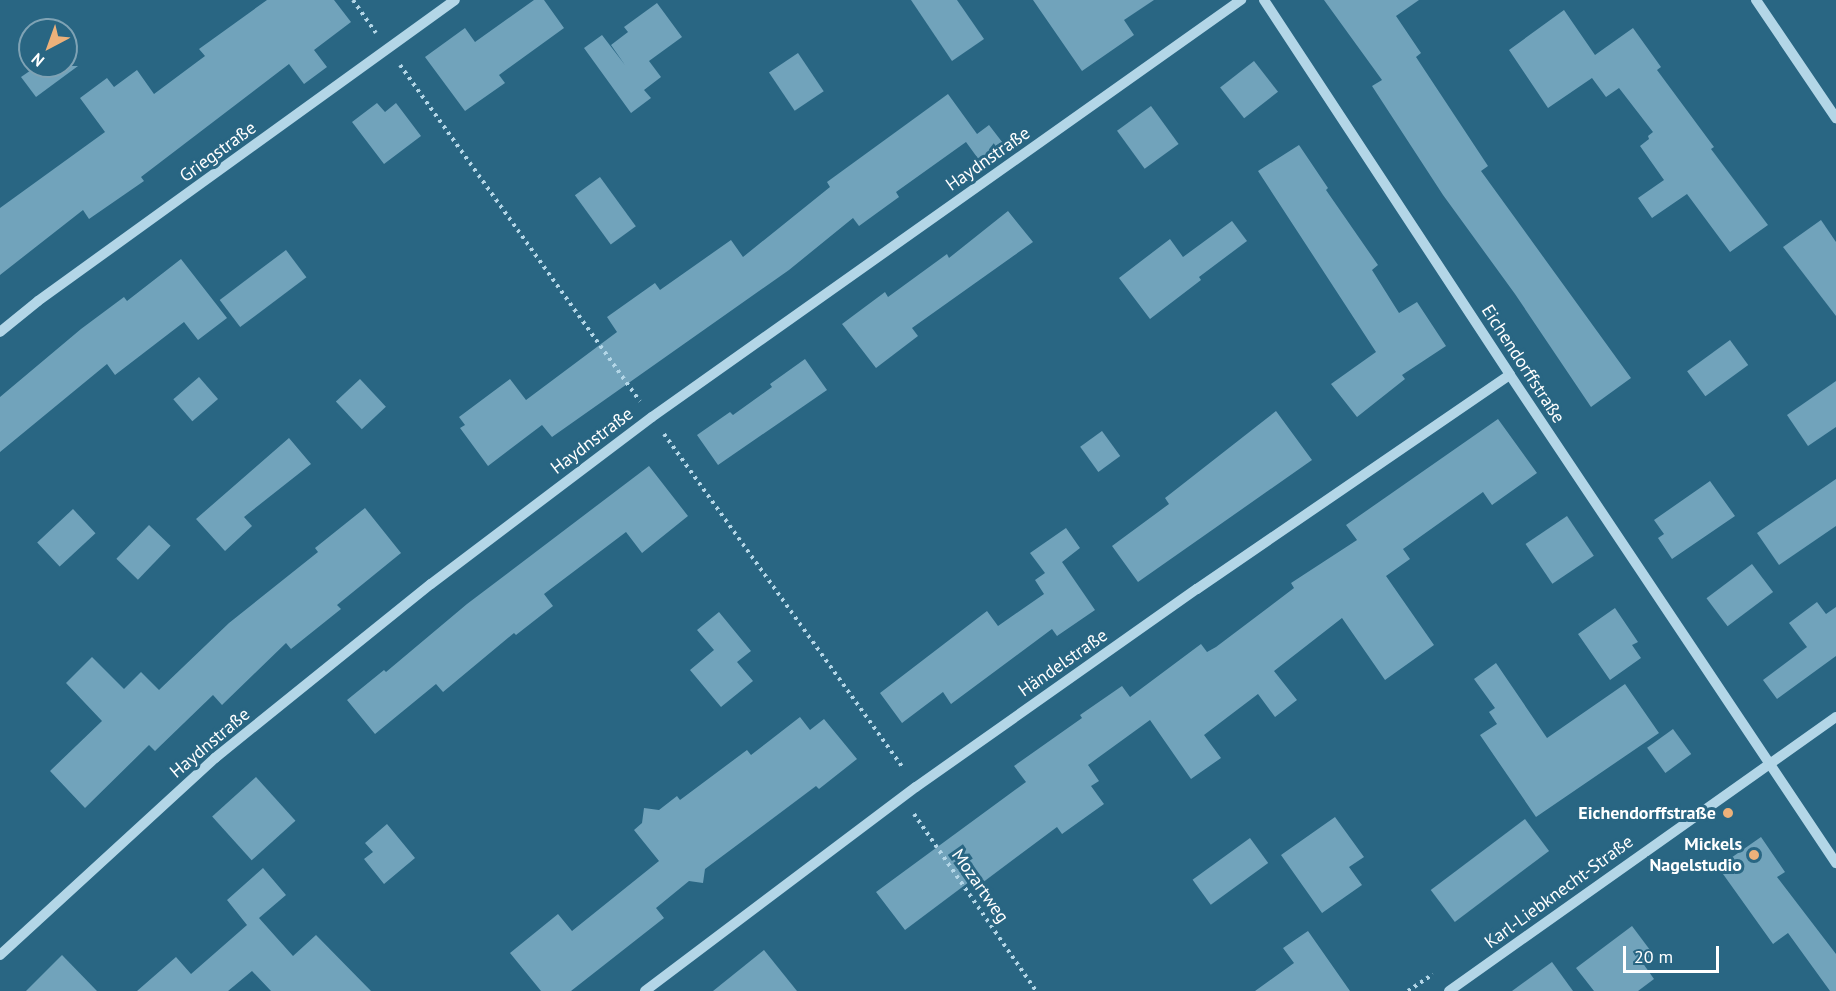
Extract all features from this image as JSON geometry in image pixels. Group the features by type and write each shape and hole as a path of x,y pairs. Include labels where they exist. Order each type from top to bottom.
{"street":[{"name":"Griegstraße","path":"0,332 38,301 455,0"},
{"name":"Haydnstraße","path":"0,955 214,758 431,584 652,417 1241,0"},
{"name":"Eichendorffstraße","path":"1264,0 1510,375 1836,863"},
{"path":"1756,0 1836,118"},
{"name":"Händelstraße","path":"645,991 902,797 1197,588 1510,375"},
{"name":"Karl-Liebknecht-Straße","path":"1449,991 1836,717"}],"path":[{"path":"352,0 388,49"},
{"name":"Mozartweg","path":"902,797 1036,991"}],"building":[{"path":"267,0 334,0 351,22 314,50 327,67 304,84 289,64 141,177 144,181 89,219 83,210 0,275 0,208 105,132 80,98 107,78 114,87 137,70 154,94 205,56 199,49"},
{"path":"534,0 544,0 564,28 499,75 505,83 465,111 425,57 465,28 475,42"},
{"path":"911,0 957,0 984,39 952,61"},
{"path":"1033,0 1154,0 1124,20 1134,35 1082,71"},
{"path":"1324,0 1419,0 1396,16 1421,53 1416,57 1488,166 1481,171 1631,378 1591,407 1515,294 1443,195 1372,86 1382,80"},
{"path":"657,3 682,37 649,61 661,77 644,90 651,98 631,113 584,48 602,35 625,65 611,45 628,32 624,27"},
{"path":"1564,10 1595,55 1633,28 1661,67 1657,70 1714,147 1711,149 1768,225 1730,252 1687,194 1652,218 1638,198 1664,180 1640,146 1649,139 1648,136 1653,132 1619,88 1606,97 1592,78 1548,108 1509,50"},
{"path":"798,53 824,91 795,111 769,73"},
{"path":"1254,61 1278,92 1244,118 1220,87"},
{"path":"22,78 62,78 36,97"},
{"path":"948,94 977,134 989,125 1006,147 982,164 966,142 896,192 899,197 859,226 853,218 789,270 552,437 542,425 488,466 460,428 465,425 459,417 510,379 526,400 617,332 607,317 655,283 660,290 731,240 743,257 830,187 827,182"},
{"path":"377,103 385,112 396,103 421,136 384,164 352,122"},
{"path":"1151,106 1179,144 1145,169 1117,131"},
{"path":"1299,145 1328,188 1326,190 1378,265 1372,270 1399,313 1417,302 1446,346 1402,375 1405,379 1357,417 1331,384 1376,352 1258,171"},
{"path":"600,177 636,226 611,245 575,195"},
{"path":"1008,211 1033,242 912,328 918,336 876,368 842,324 885,292 888,297 947,254 949,258"},
{"path":"1821,220 1836,242 1836,316 1783,247"},
{"path":"1232,221 1247,241 1199,277 1201,280 1150,319 1119,278 1170,239 1183,257"},
{"path":"286,250 306,277 240,327 220,300"},
{"path":"181,259 227,318 198,340 184,322 115,375 107,364 0,452 0,397 81,329 124,297 127,301"},
{"path":"1730,340 1748,365 1705,396 1687,371"},
{"path":"805,359 827,390 718,465 697,435 730,412 733,415 772,387 770,384"},
{"path":"199,377 218,399 192,421 173,399"},
{"path":"360,379 386,407 362,429 336,402"},
{"path":"1836,381 1836,427 1808,446 1787,415"},
{"path":"1276,411 1312,460 1138,582 1112,546 1169,504 1165,498"},
{"path":"1498,419 1537,473 1492,505 1483,492 1403,549 1410,559 1386,576 1434,645 1385,680 1342,618 1274,671 1297,700 1275,717 1258,694 1204,735 1221,758 1191,779 1150,720 1088,765 1099,781 1091,786 1104,804 1062,834 1057,827 982,883 977,876 905,930 876,892 1026,782 1014,766 1082,718 1080,715 1122,686 1130,697 1201,644 1207,652 1216,647 1294,588 1291,583 1357,540 1346,525"},
{"path":"1102,431 1120,456 1098,472 1080,447"},
{"path":"289,438 311,464 244,517 252,526 225,551 196,519"},
{"path":"649,466 688,516 642,553 626,532 544,594 553,606 516,635 514,633 443,692 436,684 375,734 347,700 384,670 386,672 467,604"},
{"path":"1836,479 1836,526 1779,565 1757,533"},
{"path":"1710,481 1735,516 1672,559 1658,538 1664,534 1654,520"},
{"path":"365,508 401,553 337,605 341,609 291,649 286,643 222,705 213,695 155,751 149,745 85,808 50,771 102,721 66,683 92,657 124,689 141,672 159,690 229,623 318,552 315,548"},
{"path":"73,509 96,533 60,567 37,542"},
{"path":"1567,516 1594,556 1552,584 1526,544"},
{"path":"149,525 171,546 138,580 116,559"},
{"path":"1066,528 1080,548 1062,562 1095,610 1057,636 1052,629 951,704 943,692 902,723 880,693 987,611 998,626 1044,594 1035,580 1045,573 1030,553"},
{"path":"1752,564 1773,592 1728,626 1706,598"},
{"path":"1817,602 1826,614 1836,607 1836,656 1777,699 1763,680 1807,647 1789,623"},
{"path":"1615,608 1638,642 1632,645 1641,658 1610,680 1578,634"},
{"path":"719,612 751,651 737,662 753,681 721,707 690,670 714,650 697,630"},
{"path":"1496,663 1547,738 1625,684 1659,733 1536,817 1480,735 1497,724 1489,712 1495,708 1474,679"},
{"path":"800,717 810,730 824,719 857,759 819,789 816,786 705,869 703,883 689,881 656,908 664,918 571,991 541,991 510,953 558,914 572,931 659,861 634,830 642,823 644,808 659,810 677,796 680,800 747,750 751,755"},
{"path":"1673,729 1691,754 1665,773 1647,748"},
{"path":"256,777 295,821 252,860 212,816"},
{"path":"1335,817 1364,857 1349,867 1362,885 1322,913 1281,855"},
{"path":"1525,819 1549,851 1455,922 1431,890"},
{"path":"387,824 415,858 384,884 364,859 373,852 365,843"},
{"path":"1761,837 1785,872 1777,877 1836,954 1836,991 1830,991 1788,933 1773,944 1718,867"},
{"path":"1250,838 1268,863 1211,905 1193,880"},
{"path":"263,868 286,895 259,918 293,956 316,935 371,991 271,991 252,971 228,991 137,991 176,957 191,974 247,925 227,900"},
{"path":"1632,926 1653,954 1642,962 1654,979 1638,991 1594,991 1576,968"},
{"path":"1308,931 1350,991 1255,991 1294,963 1283,948"},
{"path":"764,950 797,991 713,991"},
{"path":"62,955 97,991 26,991"},
{"path":"1552,962 1573,991 1512,991"}],"place":[{"name":"Eichendorffstraße","path":"1728,813"},
{"name":"Mickels Nagelstudio","path":"1754,855"}]}
